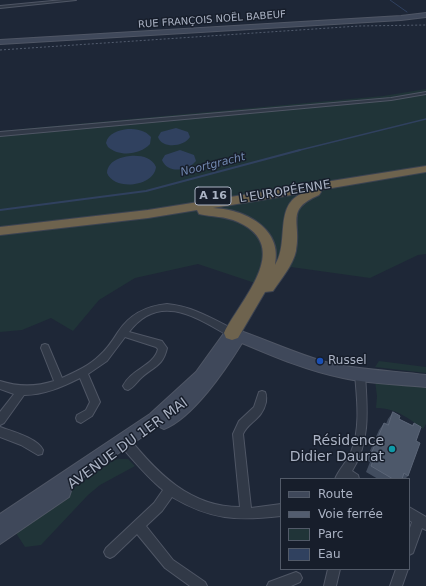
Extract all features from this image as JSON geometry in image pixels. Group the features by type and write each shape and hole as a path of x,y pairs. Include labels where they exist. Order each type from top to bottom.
{"highway":[{"name":"L'EUROPÉENNE","path":"0,232 84,223 423,167"},
{"name":"L'EUROPÉENNE","path":"0,223 150,206 423,167"},
{"path":"236,335 286,257 290,244 290,215 296,201 308,194 322,190 423,167"},
{"path":"84,223 143,218 187,212 212,212 239,217 255,226 268,243 269,264 236,335"}],"street":[{"path":"0,7 74,0"},
{"name":"RUE FRANÇOIS NOËL BABEUF","path":"0,42 401,18 426,15"},
{"path":"0,134 395,98 426,93"},
{"path":"0,385 20,391 36,391 60,384 104,358 128,324 138,316 153,310 168,307 187,311 236,335 305,362 360,374 426,381"},
{"path":"122,333 159,344 163,348 162,353 152,367 139,374 128,386"},
{"name":"AVENUE DU 1ER MAI","path":"0,524 174,414 201,390 224,362 236,335"},
{"path":"45,348 60,384"},
{"path":"81,418 89,413 95,402 82,372"},
{"path":"346,477 356,457 361,439 360,374"},
{"path":"0,420 20,391"},
{"path":"246,514 238,434 242,426 258,412 262,395"},
{"path":"0,432 24,441 38,450"},
{"path":"126,444 148,472 170,490 202,506 227,512 246,514 280,510"},
{"name":"AVENUE DU 1ER MAI","path":"0,535 126,444"},
{"path":"110,552 158,507 170,490"},
{"path":"410,514 423,522 410,547"},
{"path":"138,526 168,564 201,586"},
{"path":"330,586 334,570"},
{"path":"396,586 402,570"},
{"path":"273,586 296,578"}],"green space":[{"path":"426,89 426,254 418,255 370,278 291,267 273,289 198,264 135,278 99,300 73,331 51,318 22,330 0,332 0,131 383,96"},
{"path":"379,361 426,367 426,373 375,367"},
{"path":"375,381 426,386 426,424 423,429 396,412 383,408 376,408 377,396"},
{"path":"128,459 135,466 100,485 88,495 41,545 25,547 14,530 114,460"}],"water":[{"path":"176,128 188,132 190,137 178,145 168,145 160,141 158,137 161,132"},
{"path":"128,129 143,131 146,133 151,137 150,144 141,151 129,153 118,152 108,147 106,143 111,134"},
{"path":"180,150 194,155 196,161 185,168 176,170 164,164 162,160 165,155"},
{"path":"130,156 142,156 152,161 156,167 154,174 148,179 133,184 125,184 111,179 107,173 110,165 115,160"}],"building":[{"name":"Résidence Didier Daurat","path":"393,412 400,416 399,419 413,426 414,423 421,427 416,441 420,443 408,476 404,473 402,478 391,478 371,466 375,456 371,454 384,423 388,425"}],"waterway":[{"path":"390,0 407,12"},
{"name":"Noortgracht","path":"299,150 426,119"},
{"name":"Noortgracht","path":"0,210 146,191 299,150"}],"railway":[{"path":"0,50 359,26 426,25"}],"place":[{"name":"Russel","path":"320,361"},
{"name":"Résidence Didier Daurat","path":"392,449"}]}
